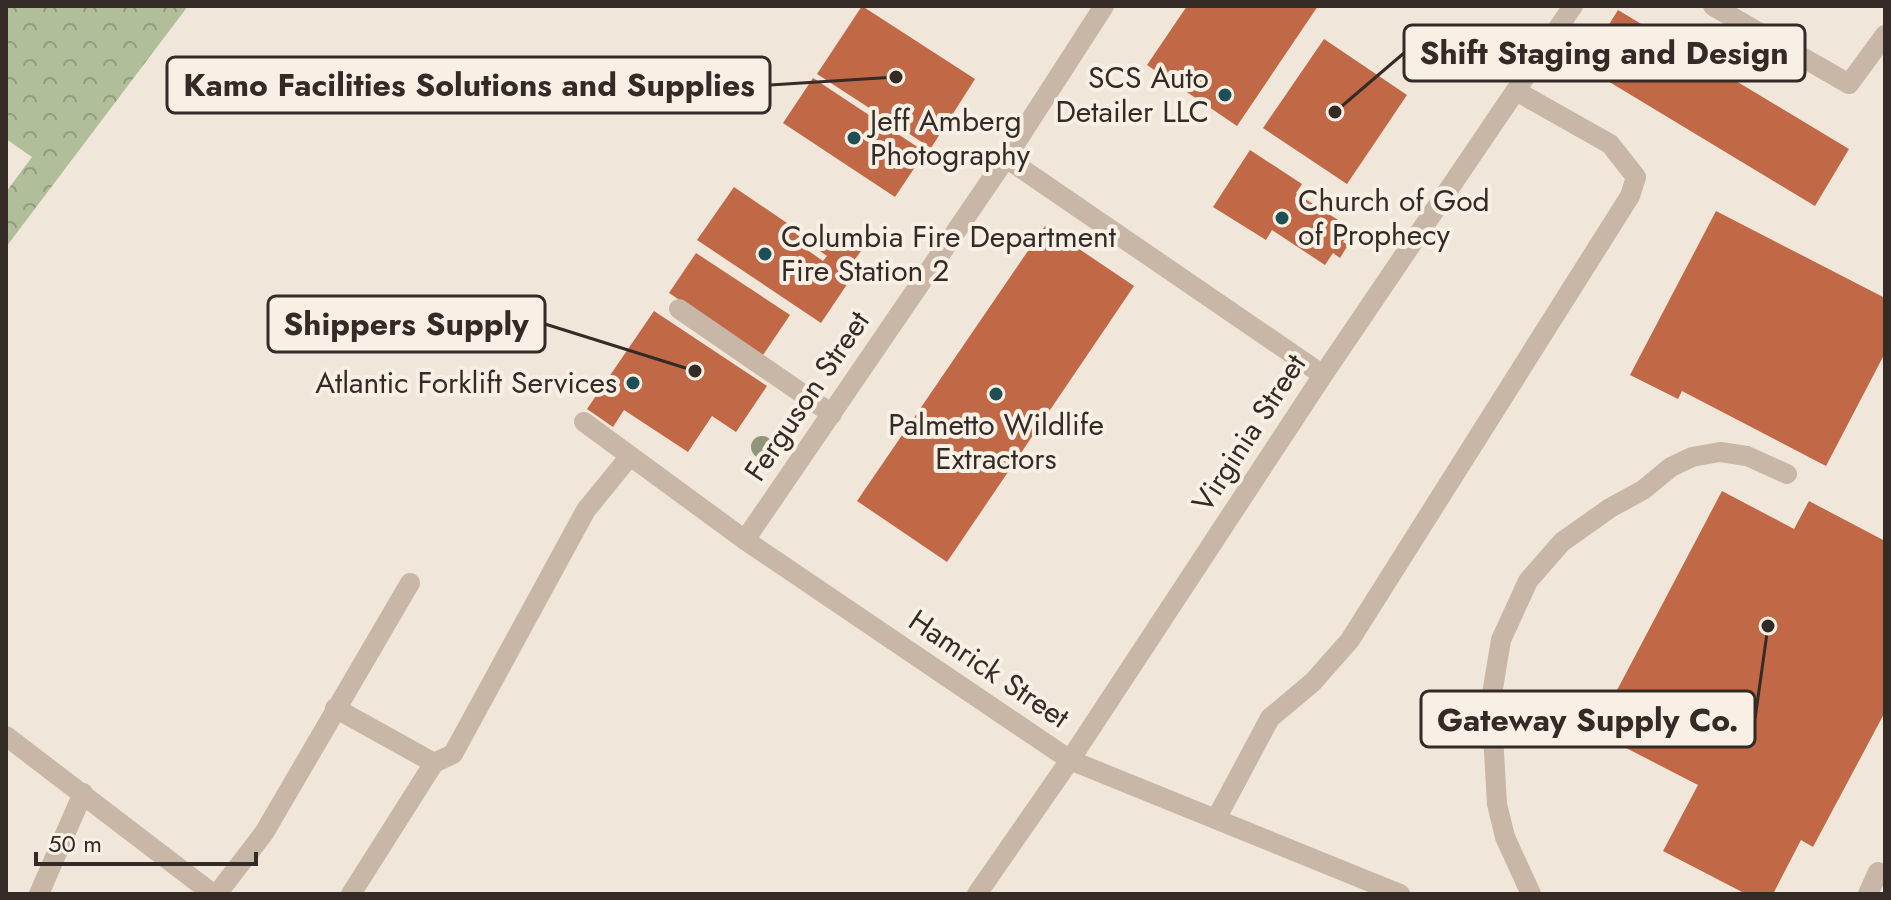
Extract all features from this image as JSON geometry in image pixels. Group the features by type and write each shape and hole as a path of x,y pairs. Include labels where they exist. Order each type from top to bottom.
{"street":[{"name":"Ferguson Street","path":"745,540 1006,158 1104,6"},
{"name":"Virginia Street","path":"977,894 1070,760 1323,375 1573,6"},
{"path":"1713,6 1849,84 1885,35"},
{"path":"1216,819 1270,718 1313,682 1350,640 1630,196 1636,177 1610,144 1516,91"},
{"path":"1006,158 1323,375"},
{"path":"679,309 832,414"},
{"name":"Hamrick Street","path":"584,422 745,540 1070,760 1400,894"},
{"path":"1531,894 1505,837 1497,804 1491,700 1501,640 1528,581 1562,542 1610,508 1643,490 1671,467 1692,457 1720,452 1747,456 1787,474"},
{"path":"351,894 434,763 453,754 586,510 630,456"},
{"path":"6,736 215,894 264,833 410,583"},
{"path":"335,708 434,763"},
{"path":"39,894 83,793"},
{"path":"1868,894 1878,872"}],"green space":[{"path":"6,6 188,6 6,247 6,192 32,157 6,139"}],"building":[{"path":"862,6 975,79 931,148 817,74"},
{"name":"SCS Auto Detailer LLC","path":"1187,6 1318,6 1237,126 1147,65"},
{"path":"1618,10 1849,149 1815,206 1583,66"},
{"path":"1324,39 1407,95 1347,184 1263,128"},
{"name":"Jeff Amberg Photography","path":"813,78 925,152 895,197 783,123"},
{"name":"Church of God of Prophecy","path":"1250,150 1302,184 1296,193 1352,229 1343,242 1348,245 1340,258 1333,253 1325,265 1272,230 1266,240 1213,207"},
{"name":"Columbia Fire Department Fire Station 2","path":"734,187 809,238 803,247 823,261 827,256 817,249 830,231 861,251 845,273 852,277 821,323 697,240"},
{"path":"1716,211 1885,298 1885,353 1826,466 1682,391 1678,399 1630,375"},
{"name":"Palmetto Wildlife Extractors","path":"1045,226 1134,286 947,562 857,501"},
{"path":"696,253 790,315 763,355 669,293"},
{"path":"654,311 767,386 736,432 712,416 688,452 624,410 613,427 587,409"},
{"path":"1722,491 1794,529 1809,501 1885,541 1885,712 1813,847 1801,840 1773,894 1746,894 1663,851 1698,785 1595,732"}],"place":[{"name":"Kamo Facilities Solutions and Supplies","path":"896,77"},
{"name":"SCS Auto Detailer LLC","path":"1225,95"},
{"name":"Shift Staging and Design","path":"1335,112"},
{"name":"Jeff Amberg Photography","path":"854,138"},
{"name":"Church of God of Prophecy","path":"1282,218"},
{"name":"Columbia Fire Department Fire Station 2","path":"765,254"},
{"name":"Shippers Supply","path":"695,371"},
{"name":"Atlantic Forklift Services","path":"633,383"},
{"name":"Palmetto Wildlife Extractors","path":"996,394"},
{"name":"Gateway Supply Co.","path":"1768,626"}]}
